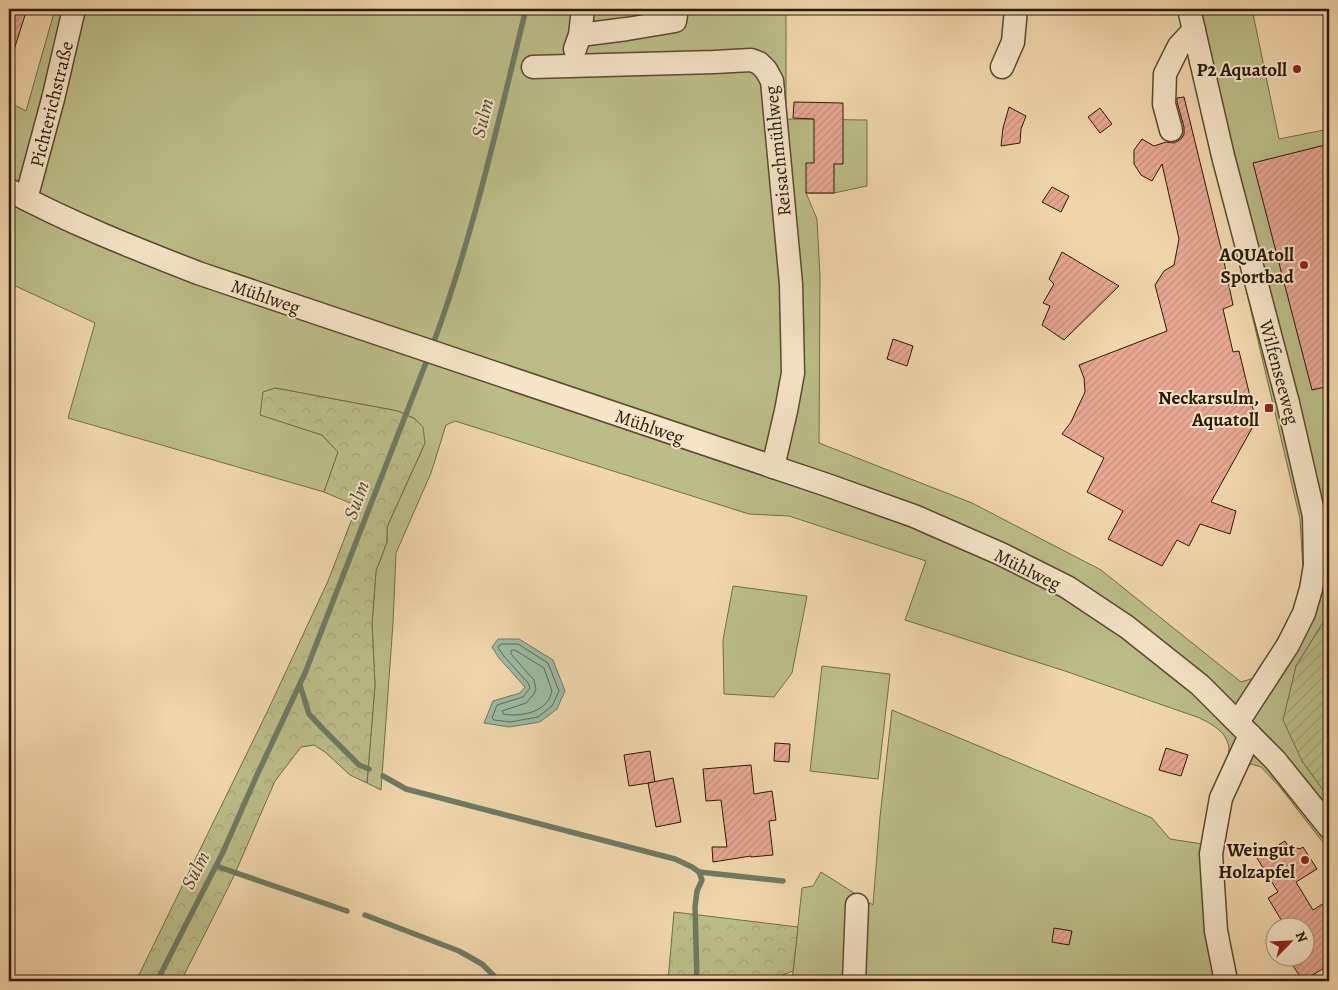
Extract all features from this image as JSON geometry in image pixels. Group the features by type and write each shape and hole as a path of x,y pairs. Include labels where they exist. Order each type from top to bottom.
{"street":[{"name":"Pichterichstraße","path":"17,194 53,100 74,9"},
{"path":"568,66 580,35 583,9"},
{"path":"580,35 628,19 675,21 677,9"},
{"path":"1002,68 1013,42 1016,9"},
{"path":"1170,130 1164,104 1165,74 1191,20"},
{"name":"Wilfenseeweg","path":"1191,20 1296,437 1314,516 1315,565 1320,592 1304,613 1244,729 1221,798 1211,854 1216,931 1226,981"},
{"name":"Reisachmühlweg","path":"532,67 751,60 759,63 766,70 772,82 790,276 793,373 773,467"},
{"name":"Mühlweg","path":"17,194 111,239 198,273 914,516 1001,554 1067,587 1146,641 1200,685 1244,729"},
{"path":"1244,729 1275,760 1329,827"},
{"path":"854,981 857,905"}],"green space":[{"path":"55,9 786,9 786,119 867,120 867,186 834,193 806,193 817,219 820,277 819,443 972,503 1101,570 1241,682 1257,677 1297,603 1303,569 1300,519 1180,9 1252,9 1279,139 1329,129 1329,613 1296,666 1302,761 1329,798 1329,850 1279,786 1261,767 1251,764 1243,771 1232,792 1218,857 1233,981 792,981 802,888 813,886 821,872 873,905 880,817 892,710 1152,818 1170,839 1202,844 1228,757 1228,742 1221,732 1197,717 1065,671 905,620 926,561 789,516 749,514 455,421 446,425 431,473 396,553 381,790 367,783 375,685 372,624 376,571 387,542 387,527 425,443 415,419 398,411 275,388 263,392 261,415 322,435 338,452 324,492 68,418 95,323 9,283 9,102 26,111"},
{"path":"275,388 398,411 415,419 423,427 425,443 387,527 387,542 376,571 372,624 375,685 367,783 350,775 325,752 314,745 301,747 275,781 233,878 181,981 136,981 269,708 328,581 357,506 324,492 338,452 322,435 260,415 263,392"},
{"path":"733,586 807,596 792,673 774,697 724,694 723,640"},
{"path":"1329,613 1329,798 1302,761 1283,720 1296,666"},
{"path":"822,666 890,674 878,779 810,771"},
{"path":"674,912 798,927 793,971 767,981 668,981"}],"water":[{"path":"498,639 519,639 553,660 565,691 557,709 540,722 509,727 484,723 493,701 520,693 525,687 499,658 492,647"}],"building":[{"path":"9,9 27,9 12,56 9,56"},
{"path":"1184,97 1233,305 1223,309 1233,352 1239,351 1256,421 1211,502 1236,511 1230,534 1200,524 1189,546 1177,540 1162,566 1108,539 1123,511 1087,492 1104,458 1062,434 1071,422 1085,392 1084,378 1079,365 1167,331 1155,285 1164,271 1174,265 1179,239 1162,164 1152,181 1141,175 1134,164 1134,150 1142,139 1154,146 1166,142 1174,143 1181,139 1184,134 1184,127 1177,98"},
{"path":"794,102 843,103 843,164 834,164 834,193 806,193 806,163 814,163 814,119 793,118"},
{"path":"1009,107 1026,116 1021,129 1020,143 1001,146 1003,128"},
{"path":"1100,108 1112,124 1100,133 1088,117"},
{"name":"AQUAtoll Sportbad","path":"1329,144 1329,386 1312,390 1253,163"},
{"path":"1052,187 1069,196 1061,212 1042,202"},
{"path":"1062,252 1119,286 1064,340 1042,325 1050,306 1043,303 1054,284 1049,279"},
{"path":"893,339 913,346 907,366 887,359"},
{"path":"775,743 790,744 789,762 774,761"},
{"path":"1166,748 1188,755 1181,776 1159,770"},
{"path":"650,751 655,782 629,786 624,755"},
{"path":"751,765 754,794 772,791 776,820 769,821 773,855 751,856 713,862 712,847 727,847 721,800 706,801 703,769"},
{"path":"673,778 681,822 656,827 648,783"},
{"path":"1285,841 1288,846 1300,849 1303,847 1317,869 1296,882 1313,910 1329,900 1329,965 1303,981 1295,968 1316,968 1316,918 1280,918 1268,898 1278,892 1257,858"},
{"path":"1054,928 1072,931 1069,945 1052,942"}],"waterway":[{"name":"Sulm","path":"432,347 447,306 472,222 526,9"},
{"name":"Sulm","path":"157,981 223,852 305,673 429,355"},
{"path":"300,685 309,714 359,765 369,769"},
{"path":"383,776 406,789 675,859 699,872 783,881"},
{"path":"216,866 347,911"},
{"path":"697,981 695,907 697,891 702,880 699,872"},
{"path":"365,915 459,951 482,964 499,981"}],"place":[{"name":"P2 Aquatoll","path":"1297,69"},
{"name":"AQUAtoll Sportbad","path":"1304,265"},
{"name":"Neckarsulm, Aquatoll","path":"1269,408"},
{"name":"Weingut Holzapfel","path":"1305,860"}]}
